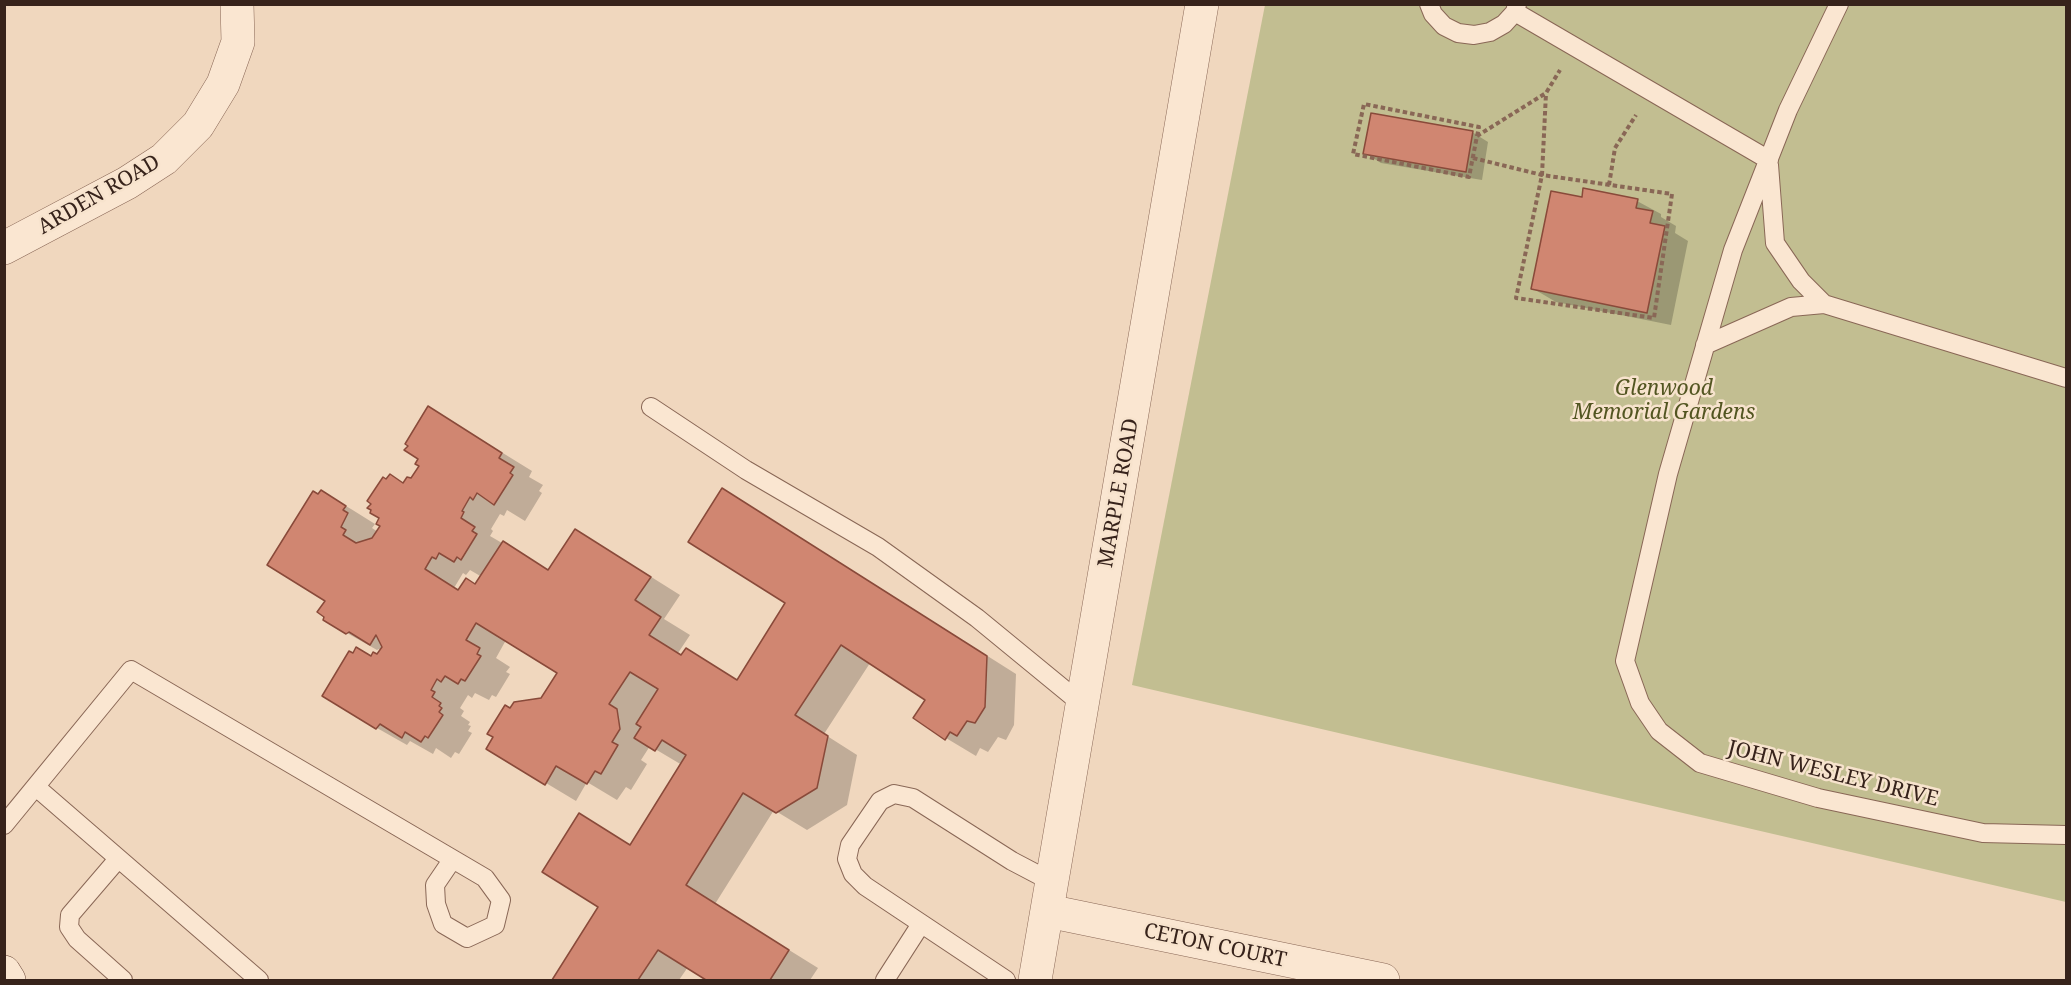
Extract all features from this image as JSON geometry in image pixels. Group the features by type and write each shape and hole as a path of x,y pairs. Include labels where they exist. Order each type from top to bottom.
{"street":[{"name":"ARDEN ROAD","path":"4,248 127,183 164,159 198,125 223,84 238,42 237,4"},
{"name":"MARPLE ROAD","path":"1035,981 1202,4"},
{"name":"CETON COURT","path":"1050,897 1383,981"},
{"path":"4,972 9,981"}],"lane":[{"path":"1429,4 1433,14 1444,26 1458,33 1474,35 1490,32 1504,24 1516,8 1652,92 1769,160 1775,243 1801,281 1824,304"},
{"name":"JOHN WESLEY DRIVE","path":"1839,4 1788,110 1733,250 1668,474 1625,661 1640,704 1659,732 1700,763 1818,798 1983,833 2067,835"},
{"path":"1705,345 1791,306 1824,304 2067,378"},
{"path":"651,407 746,471 878,547 977,618 1083,705"},
{"path":"4,825 131,670 452,860"},
{"path":"36,787 259,981"},
{"path":"1006,981 865,886 853,874 847,859 850,845 880,801 894,794 913,798 1012,861 1050,897"},
{"path":"118,859 70,915 69,927 77,939 123,981"},
{"path":"885,981 921,924"}],"path":[{"path":"1609,185 1615,148 1652,92"},
{"path":"1473,158 1542,176 1672,195 1654,318 1516,297 1542,176 1546,93 1477,136"},
{"path":"1364,104 1479,127 1477,136 1469,177 1353,154 1364,104"}],"green space":[{"name":"Glenwood Memorial Gardens","path":"1265,5 2066,5 2066,902 1132,685"}],"building":[{"path":"1371,113 1473,131 1466,172 1363,154"},
{"path":"1583,188 1638,199 1636,208 1653,211 1650,223 1665,226 1647,313 1531,289 1551,191 1582,197"},
{"path":"428,406 502,453 499,458 514,467 510,473 513,475 494,505 477,493 473,500 470,497 462,511 464,512 461,518 475,527 472,531 477,534 461,560 457,557 454,562 439,553 436,559 432,557 425,569 458,590 466,578 475,584 503,541 548,570 575,529 651,577 635,600 661,617 649,635 681,655 686,648 737,680 785,603 688,542 722,488 987,656 985,707 975,723 967,721 957,736 950,732 945,740 913,718 925,700 841,645 795,715 828,736 817,788 776,813 743,793 686,885 789,950 770,980 706,980 658,950 638,980 552,980 598,907 542,872 579,813 630,845 686,755 662,740 655,751 634,738 641,727 636,724 658,689 630,672 609,704 617,709 620,729 612,742 618,745 601,774 595,771 587,784 556,766 545,785 486,749 493,737 487,734 505,705 510,708 514,702 541,698 557,673 476,623 466,640 480,648 477,654 481,656 465,681 461,679 458,684 445,676 441,682 437,679 431,690 435,692 432,697 441,703 439,706 442,708 439,712 443,715 428,738 425,736 421,742 405,732 402,738 380,724 376,729 322,696 349,651 353,653 356,647 371,656 373,652 377,654 382,647 376,635 370,645 323,620 324,617 317,612 325,601 267,565 313,491 318,494 321,490 346,506 343,510 348,513 341,527 346,530 343,535 356,543 372,538 380,526 376,524 379,518 370,513 371,510 367,508 371,504 367,501 383,477 386,479 390,474 403,483 407,477 411,478 419,466 415,464 418,459 404,450 408,446 405,444"}]}
